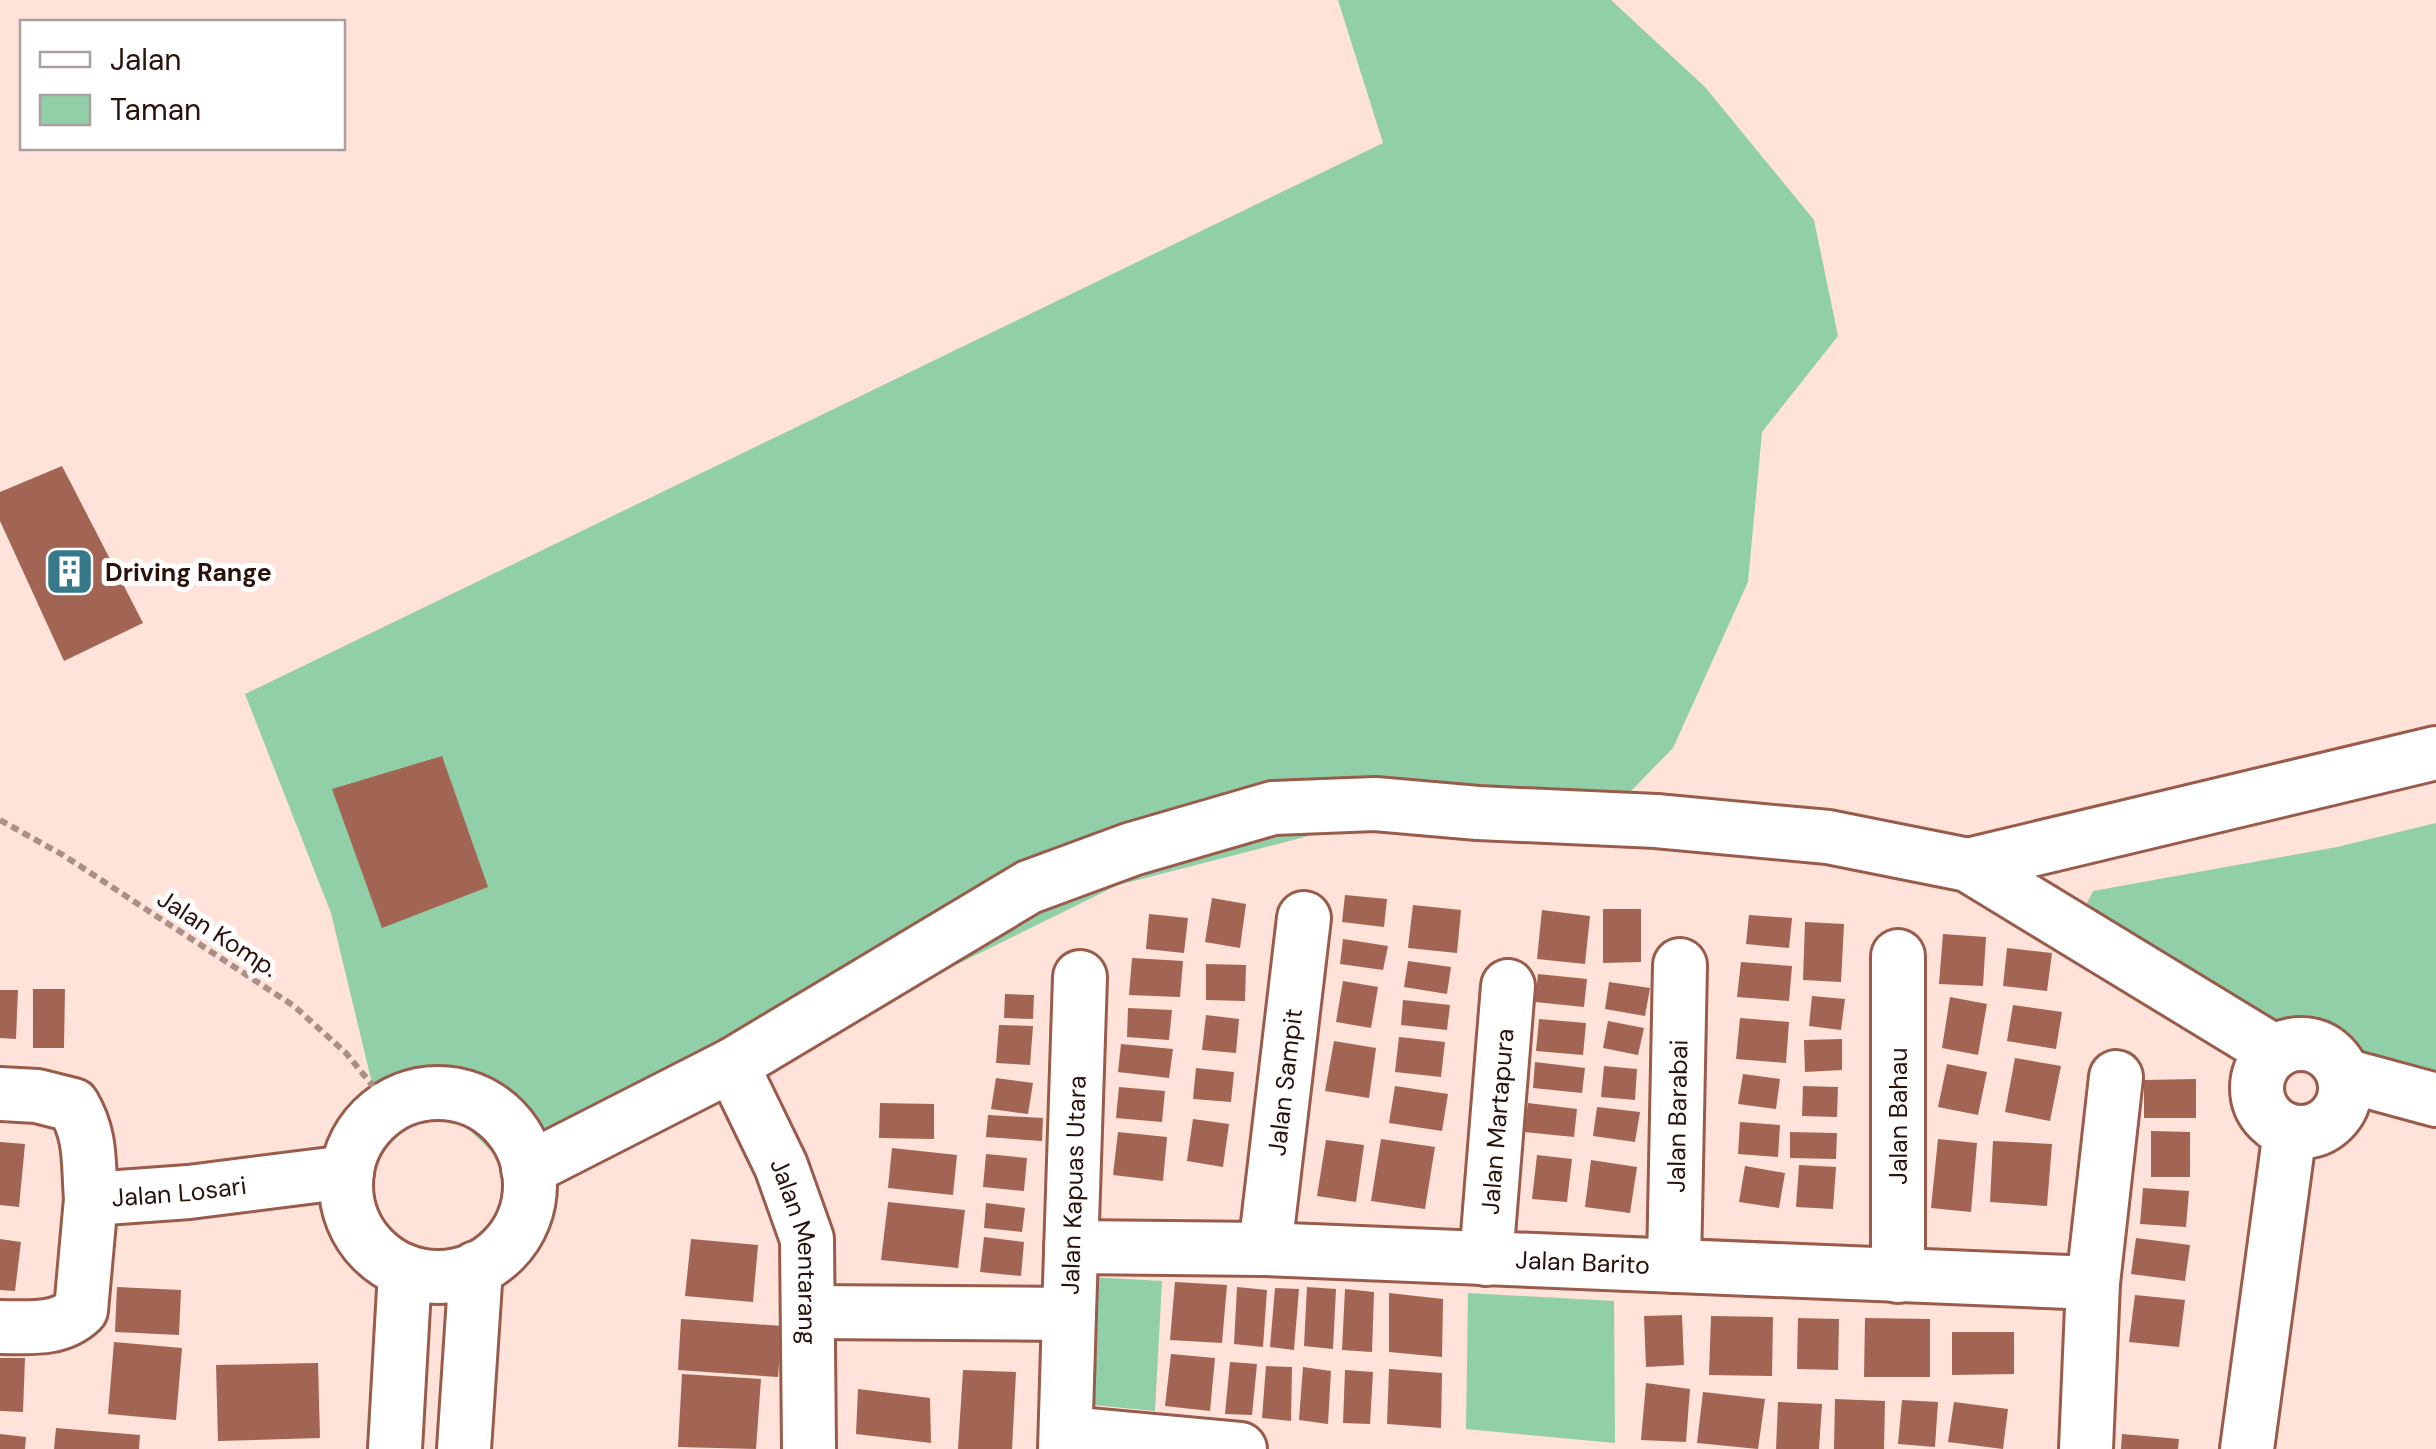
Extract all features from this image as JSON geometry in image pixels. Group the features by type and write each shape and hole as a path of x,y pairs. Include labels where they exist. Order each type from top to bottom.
{"street":[{"path":"1968,865 2436,753"},
{"path":"528,1169 732,1065 1029,887 1132,849 1273,808 1375,804 1656,822 1828,837 1968,865 2275,1052"},
{"name":"Jalan Sampit","path":"1265,1249 1304,918"},
{"name":"Jalan Bahau","path":"1898,956 1898,1276"},
{"name":"Jalan Barabai","path":"1674,1266 1680,965"},
{"name":"Jalan Kapuas Utara","path":"810,1312 1069,1314 1080,977"},
{"name":"Jalan Martapura","path":"1486,1259 1508,986"},
{"path":"2307,1044 2324,1049 2337,1060 2346,1094 2339,1112 2326,1125 2308,1132 2290,1131 2275,1124 2263,1111 2258,1080 2264,1064 2275,1052 2290,1045 2307,1044"},
{"name":"Jalan Mentarang","path":"732,1065 781,1166 808,1239 810,1449"},
{"path":"2344,1075 2436,1100"},
{"path":"2088,1427 2093,1283 2116,1077"},
{"path":"0,1094 36,1096 72,1105 88,1139 90,1198"},
{"path":"423,1094 459,1096 491,1110 516,1136 528,1169 530,1189 520,1227 509,1244 476,1268 441,1277 405,1271 370,1249 358,1232 350,1214 346,1172 365,1128 390,1108 423,1094"},
{"path":"2247,1449 2290,1131"},
{"name":"Jalan Losari","path":"0,1328 52,1326 70,1321 81,1310 90,1198 189,1192 346,1172"},
{"name":"Jalan Barito","path":"1071,1248 1265,1249 2093,1283"},
{"path":"464,1449 476,1268"},
{"path":"395,1449 405,1271"},
{"path":"1069,1314 1066,1441 1240,1449"}],"path":[{"name":"Jalan Komp.","path":"0,820 63,855 294,1006 346,1053 390,1108"}],"green space":[{"path":"1338,0 1611,0 1705,87 1814,220 1838,336 1762,432 1748,582 1673,748 1592,831 1324,832 1118,885 907,989 820,1037 741,1092 534,1193 453,1114 383,1129 331,913 245,694 1383,143"},
{"path":"2436,823 2436,1074 2360,1056 2318,1027 2269,1027 2119,937 2086,905 2093,891 2337,847"},
{"path":"1090,1277 1162,1281 1155,1411 1083,1404"},
{"path":"1468,1293 1614,1301 1615,1443 1466,1429"}],"building":[{"name":"Driving Range","path":"62,466 143,623 64,661 0,521 0,492"},
{"path":"442,756 488,887 382,928 332,789"},
{"path":"1345,895 1387,899 1384,927 1342,922"},
{"path":"1212,898 1246,904 1240,948 1205,942"},
{"path":"1413,905 1461,910 1457,953 1408,948"},
{"path":"1603,909 1641,909 1641,962 1603,963"},
{"path":"1542,910 1590,916 1585,964 1537,959"},
{"path":"1149,914 1188,918 1184,953 1146,949"},
{"path":"1749,915 1792,918 1789,948 1746,944"},
{"path":"1805,922 1844,924 1841,982 1803,980"},
{"path":"1943,934 1986,937 1983,986 1939,984"},
{"path":"1343,939 1388,946 1383,970 1340,964"},
{"path":"2007,948 2052,953 2047,991 2003,986"},
{"path":"1132,958 1183,961 1180,997 1129,995"},
{"path":"1408,961 1451,967 1447,994 1404,987"},
{"path":"1741,962 1792,966 1789,1001 1737,997"},
{"path":"1206,964 1246,965 1245,1001 1206,1000"},
{"path":"1538,974 1587,979 1584,1007 1535,1002"},
{"path":"1343,981 1378,987 1371,1028 1336,1022"},
{"path":"1609,982 1650,988 1645,1016 1605,1009"},
{"path":"33,989 65,989 64,1048 33,1048"},
{"path":"0,990 18,990 16,1039 0,1038"},
{"path":"1005,994 1034,995 1033,1019 1004,1018"},
{"path":"1812,996 1845,999 1841,1030 1809,1026"},
{"path":"1950,997 1987,1004 1978,1055 1942,1048"},
{"path":"1403,1000 1450,1005 1447,1030 1401,1025"},
{"path":"2013,1005 2062,1012 2056,1049 2007,1041"},
{"path":"1128,1008 1172,1010 1169,1040 1127,1037"},
{"path":"1206,1015 1239,1019 1236,1053 1202,1050"},
{"path":"1740,1018 1789,1022 1786,1063 1736,1059"},
{"path":"1539,1019 1586,1023 1583,1055 1536,1051"},
{"path":"1608,1021 1644,1028 1638,1055 1603,1048"},
{"path":"999,1025 1033,1026 1030,1065 996,1063"},
{"path":"1399,1037 1445,1042 1441,1077 1395,1072"},
{"path":"1842,1039 1842,1070 1805,1072 1804,1040"},
{"path":"1334,1041 1376,1048 1369,1098 1325,1091"},
{"path":"1121,1044 1173,1049 1169,1078 1118,1072"},
{"path":"2015,1058 2061,1066 2050,1121 2005,1112"},
{"path":"1535,1062 1585,1068 1582,1093 1533,1088"},
{"path":"1947,1064 1987,1072 1978,1115 1938,1107"},
{"path":"1604,1066 1637,1069 1635,1100 1601,1097"},
{"path":"1196,1068 1234,1072 1231,1102 1193,1099"},
{"path":"1743,1074 1780,1079 1776,1109 1738,1104"},
{"path":"996,1078 1033,1083 1028,1114 991,1109"},
{"path":"2196,1079 2196,1118 2144,1118 2144,1080"},
{"path":"1395,1086 1448,1094 1442,1131 1389,1123"},
{"path":"1803,1086 1838,1087 1837,1117 1802,1116"},
{"path":"1119,1087 1165,1091 1162,1122 1116,1118"},
{"path":"880,1103 934,1104 934,1139 879,1138"},
{"path":"1528,1103 1577,1109 1574,1137 1524,1132"},
{"path":"1597,1107 1640,1112 1635,1142 1593,1136"},
{"path":"988,1115 1043,1118 1042,1141 986,1137"},
{"path":"1193,1119 1229,1124 1223,1167 1187,1161"},
{"path":"1740,1122 1780,1125 1778,1157 1738,1154"},
{"path":"2151,1131 2190,1132 2190,1177 2151,1177"},
{"path":"1118,1132 1167,1137 1163,1181 1113,1175"},
{"path":"1790,1132 1837,1133 1836,1159 1790,1158"},
{"path":"1381,1139 1435,1147 1425,1209 1371,1201"},
{"path":"1938,1139 1977,1143 1971,1212 1931,1208"},
{"path":"1326,1140 1364,1145 1356,1202 1317,1196"},
{"path":"1993,1141 2052,1144 2047,1206 1990,1202"},
{"path":"0,1142 25,1144 19,1207 0,1205"},
{"path":"892,1148 957,1155 953,1195 888,1188"},
{"path":"986,1154 1027,1158 1024,1191 983,1187"},
{"path":"1537,1155 1572,1159 1567,1202 1532,1199"},
{"path":"1591,1160 1637,1167 1630,1213 1585,1207"},
{"path":"1799,1165 1836,1167 1833,1209 1796,1207"},
{"path":"1745,1166 1785,1173 1779,1208 1739,1202"},
{"path":"2143,1188 2189,1191 2186,1227 2140,1224"},
{"path":"888,1202 965,1210 958,1268 881,1260"},
{"path":"986,1203 1025,1208 1022,1232 984,1228"},
{"path":"984,1237 1024,1242 1021,1276 980,1272"},
{"path":"2136,1238 2190,1245 2185,1281 2131,1274"},
{"path":"0,1239 21,1242 15,1291 0,1290"},
{"path":"691,1239 758,1245 753,1302 685,1296"},
{"path":"1175,1282 1227,1285 1222,1343 1170,1340"},
{"path":"117,1287 181,1290 179,1335 115,1332"},
{"path":"1237,1287 1267,1290 1263,1347 1234,1344"},
{"path":"1307,1287 1336,1289 1333,1349 1304,1346"},
{"path":"1275,1288 1299,1289 1294,1350 1270,1347"},
{"path":"1345,1289 1374,1292 1372,1352 1342,1350"},
{"path":"1389,1293 1443,1299 1442,1357 1389,1352"},
{"path":"2135,1295 2185,1300 2179,1347 2129,1342"},
{"path":"1682,1315 1684,1365 1646,1367 1644,1316"},
{"path":"1711,1316 1773,1317 1772,1376 1709,1375"},
{"path":"1798,1318 1839,1319 1838,1370 1797,1369"},
{"path":"1865,1318 1930,1319 1930,1377 1864,1377"},
{"path":"681,1319 782,1326 778,1377 678,1370"},
{"path":"1952,1332 2014,1332 2014,1374 1952,1375"},
{"path":"114,1342 182,1348 176,1420 108,1414"},
{"path":"1171,1354 1215,1358 1210,1411 1165,1406"},
{"path":"0,1358 25,1358 23,1412 0,1411"},
{"path":"1230,1362 1257,1364 1252,1415 1225,1414"},
{"path":"318,1363 320,1438 218,1441 216,1365"},
{"path":"1266,1366 1292,1367 1291,1421 1262,1418"},
{"path":"1303,1367 1331,1371 1328,1424 1299,1420"},
{"path":"1389,1369 1442,1373 1441,1428 1387,1424"},
{"path":"963,1370 1016,1372 1012,1449 958,1449"},
{"path":"1345,1370 1373,1372 1370,1424 1343,1423"},
{"path":"682,1374 761,1379 756,1449 678,1447"},
{"path":"1646,1383 1690,1389 1686,1442 1641,1440"},
{"path":"858,1389 930,1398 931,1443 856,1434"},
{"path":"1703,1392 1765,1399 1758,1449 1697,1443"},
{"path":"1835,1399 1885,1401 1884,1449 1834,1449"},
{"path":"1902,1400 1938,1402 1935,1447 1898,1444"},
{"path":"1778,1402 1822,1404 1819,1449 1776,1449"},
{"path":"1954,1402 2008,1409 2003,1449 1948,1442"},
{"path":"56,1428 140,1435 139,1449 54,1449"},
{"path":"0,1434 26,1437 25,1449 0,1449"},
{"path":"2122,1434 2179,1439 2178,1449 2121,1449"}],"place":[{"name":"Driving Range","path":"70,572"}]}
